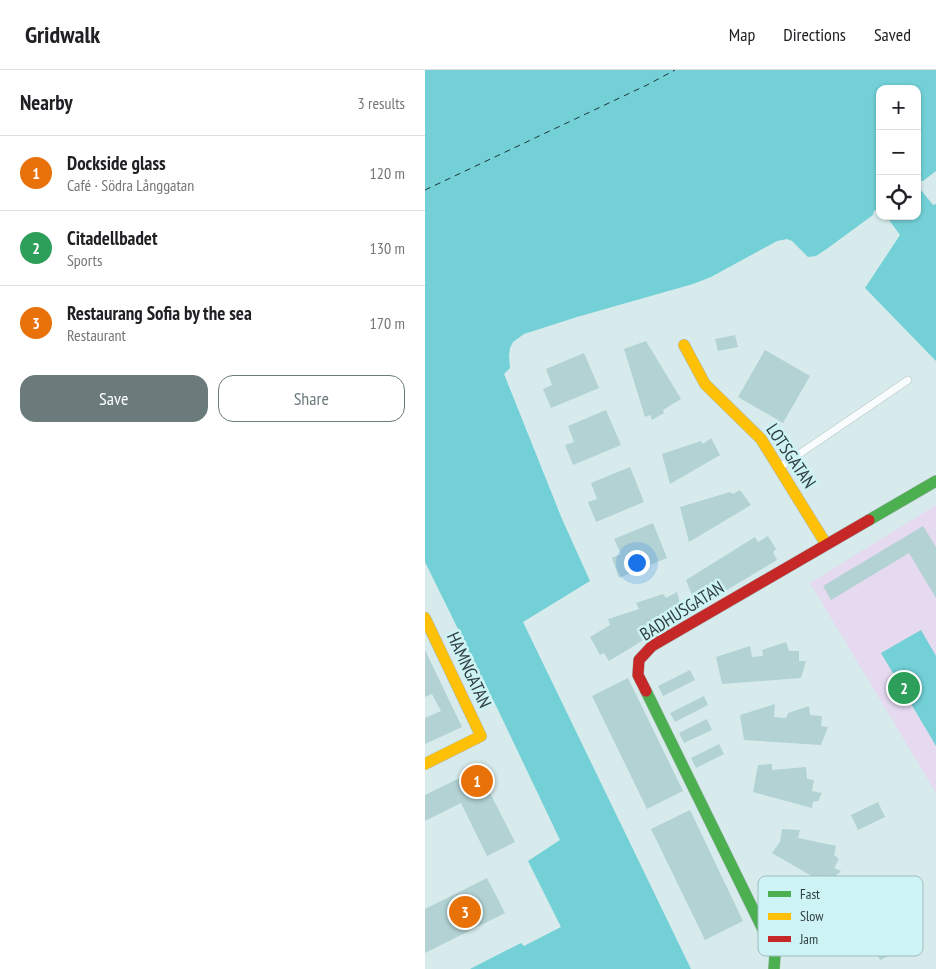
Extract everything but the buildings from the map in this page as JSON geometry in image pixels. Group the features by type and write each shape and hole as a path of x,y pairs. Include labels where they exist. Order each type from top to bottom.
{"street":[{"name":"LOTSGATAN","path":"684,345 705,384 761,439 827,544"},
{"name":"BADHUSGATAN","path":"758,919 638,675 639,660 652,646 936,481"},
{"name":"HAMNGATAN","path":"425,618 481,736 425,764"},
{"name":"BADHUSGATAN","path":"774,969 775,956"}],"lane":[{"path":"779,467 908,380"}],"shaded area":[{"path":"936,505 936,793 810,583"}],"water":[{"path":"425,70 936,70 936,171 921,181 921,85 876,85 876,210 873,215 816,256 808,257 792,241 787,239 777,241 711,277 524,334 513,342 510,348 510,368 504,374 562,519 590,581 523,622 691,969 470,969 521,943 524,946 561,927 528,861 560,840 425,562"},
{"path":"921,190 933,205 936,204 936,361 865,288 900,235 889,220 921,220"},
{"path":"921,630 936,656 936,746 881,653"}],"ferry route":[{"path":"425,190 675,70"}],"traffic: fast":[{"path":"869,520 936,481"},
{"path":"646,691 758,919"},
{"path":"774,969 775,956"}],"traffic: slow":[{"path":"684,345 705,384 761,439 826,544"},
{"path":"425,618 481,736 425,764"}],"traffic: jam":[{"path":"646,691 638,675 639,660 652,646 869,520"}],"place":[{"name":"Citadellbadet","path":"904,688"},
{"name":"Dockside glass","path":"477,781"},
{"name":"Restaurang Sofia by the sea","path":"465,912"}]}
